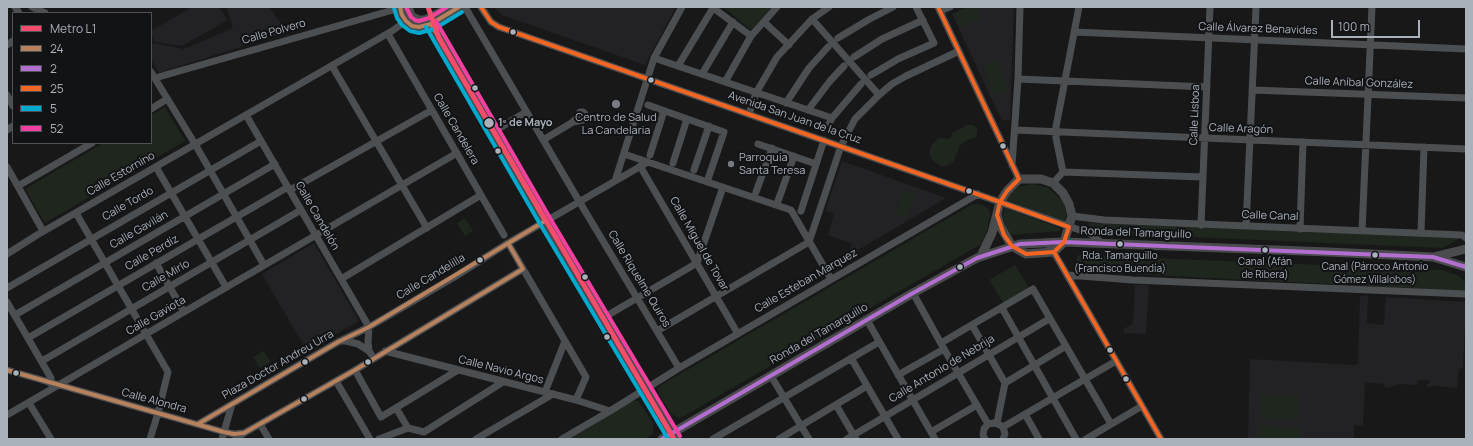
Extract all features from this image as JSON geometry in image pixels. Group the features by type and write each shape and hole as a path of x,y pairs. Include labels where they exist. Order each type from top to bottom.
{"main road":[{"path":"400,7 406,22 412,26 419,27 432,24 459,7"},
{"path":"408,7 411,16 414,19 419,20 425,20 447,8"},
{"path":"432,24 437,16 447,8"},
{"path":"432,24 545,221 674,436"},
{"path":"980,256 992,233 1000,202 1007,191 1019,179 1041,179 1053,182 1063,193 1069,204 1072,216 1064,242 1054,252 1026,254 1012,246 1000,226 997,215"},
{"name":"Ronda del Tamarguillo","path":"662,439 674,436 866,320 980,256 1020,244 1064,242 1433,257 1466,267"},
{"name":"Ronda del Tamarguillo","path":"1433,257 1466,249"}],"street":[{"path":"32,7 43,12"},
{"name":"Calle Polvero","path":"153,75 400,7"},
{"name":"Calle Riquelme Quiros","path":"465,7 679,368"},
{"path":"474,7 482,9"},
{"path":"615,181 654,58 682,7"},
{"path":"725,82 751,36 777,7"},
{"path":"748,114 756,92 777,57 812,19 829,7"},
{"path":"838,38 893,7"},
{"path":"871,75 898,59 934,43 916,7"},
{"path":"950,7 940,9 1019,179"},
{"path":"1012,165 1018,79 1020,7"},
{"path":"1063,172 1056,132 1078,7"},
{"name":"Calle Lisboa","path":"1201,225 1210,7"},
{"path":"1246,226 1256,7"},
{"path":"1362,231 1372,7"},
{"path":"678,66 713,8 751,36"},
{"name":"Avenida San Juan de la Cruz","path":"482,9 491,22 499,27 1091,234 1104,244"},
{"path":"812,19 879,95"},
{"path":"854,57 882,39 923,20"},
{"name":"Calle Estornino","path":"7,254 44,231 388,34 406,22"},
{"path":"702,74 733,22"},
{"path":"764,22 788,45"},
{"name":"Calle Álvarez Benavides","path":"1074,32 1466,49"},
{"name":"Calle Candelera","path":"388,34 504,235"},
{"path":"786,103 809,68 828,47"},
{"path":"657,331 809,242 841,146 855,119 879,95 906,76 959,51"},
{"path":"654,58 832,118"},
{"path":"332,66 427,228"},
{"path":"808,110 830,81 844,66"},
{"path":"153,75 195,144 264,265"},
{"path":"1018,79 1207,87"},
{"path":"827,128 832,118 861,84"},
{"name":"Calle Aníbal González","path":"1252,90 1466,98"},
{"path":"7,95 12,104"},
{"path":"152,108 167,99"},
{"path":"648,105 724,132 706,182"},
{"name":"Calle Perdíz","path":"28,338 236,216 376,142 432,110"},
{"path":"649,158 664,111"},
{"path":"493,132 526,112"},
{"name":"Calle Candelón","path":"246,115 369,327"},
{"path":"673,163 687,119"},
{"path":"543,140 573,122"},
{"path":"694,170 709,126"},
{"name":"Calle Aragón","path":"1015,130 1466,149"},
{"path":"801,211 824,140"},
{"name":"Calle Tordo","path":"7,288 261,141"},
{"path":"1002,143 1009,144 1014,141"},
{"path":"1300,229 1303,142"},
{"path":"18,186 90,144"},
{"path":"758,144 816,164"},
{"path":"1421,233 1424,147"},
{"path":"756,192 772,148"},
{"name":"Calle Gaviota","path":"7,415 457,153"},
{"path":"624,154 649,158 706,182 791,210 831,280"},
{"path":"778,200 794,156"},
{"name":"Calle Candelilla","path":"369,327 460,273 508,242 640,166 649,158"},
{"name":"Calle Gavilán","path":"14,315 275,164"},
{"name":"Calle Miguel de Tovar","path":"640,166 738,334"},
{"path":"7,167 44,231"},
{"path":"156,167 186,216 226,287"},
{"path":"1053,182 1063,172 1203,177"},
{"path":"603,318 697,263 723,187"},
{"name":"Calle Esteban Marquez","path":"562,439 679,368 978,194"},
{"path":"341,279 481,195"},
{"name":"Calle Mirlo","path":"42,361 301,210"},
{"path":"76,213 168,372 150,439"},
{"name":"Calle Canal","path":"1072,216 1104,220 1201,225 1462,235 1466,238"},
{"path":"508,242 586,377 576,400"},
{"path":"1047,242 1142,406 1158,438"},
{"path":"156,263 184,312"},
{"path":"236,439 524,269"},
{"path":"1067,275 1133,280 1466,294"},
{"path":"898,375 972,326 1033,289 1111,424"},
{"path":"913,293 988,424"},
{"path":"7,302 42,361 51,378 50,382"},
{"path":"1002,308 1076,439"},
{"name":"Calle Antonio de Nebrija","path":"847,439 855,437 885,416 1049,319"},
{"path":"866,320 935,439"},
{"path":"972,326 1006,383 1000,425 1005,434 1003,439"},
{"path":"369,327 369,351"},
{"name":"Plaza Doctor Andreu Urra","path":"198,424 338,342 369,327"},
{"path":"338,342 346,341 358,344 369,351 374,358"},
{"path":"545,392 565,341"},
{"path":"716,438 879,342"},
{"path":"1006,383 1066,346"},
{"name":"Calle Navio Argos","path":"386,351 576,400 610,411"},
{"path":"851,358 898,439"},
{"path":"988,424 1000,425 1024,414 1116,361"},
{"name":"Calle Alondra","path":"7,370 198,424 223,436 244,433"},
{"path":"355,370 380,417 458,370"},
{"path":"771,376 809,439"},
{"path":"336,381 370,439"},
{"path":"424,432 503,382"},
{"path":"779,439 867,386"},
{"path":"476,439 553,394"},
{"path":"28,403 51,439"},
{"path":"223,436 232,404"},
{"path":"836,405 855,437"},
{"path":"931,432 977,405"},
{"path":"1086,439 1142,406"},
{"path":"396,408 408,428"},
{"path":"1024,414 1039,439"},
{"path":"260,424 269,439"},
{"path":"984,439 984,429 988,424"},
{"path":"382,438 408,428 424,432 428,439"}],"shaded area":[{"path":"192,7 219,7 228,20 182,46 155,42 152,37 152,30"},
{"path":"226,7 269,7 287,32 159,73 152,61 153,43 184,49 233,28"},
{"path":"494,7 676,7 645,65 502,15"},
{"path":"723,7 772,7 751,30"},
{"path":"967,7 1014,7 1010,119 1002,121 952,14"},
{"path":"968,7 976,7 981,18 961,27 954,14"},
{"path":"999,61 1008,91 993,95 984,65"},
{"path":"165,107 185,141 45,223 25,189 101,144 152,144 152,114"},
{"path":"967,125 973,125 977,128 977,133 975,138 961,144 953,162 945,166 941,166 933,161 929,153 932,144 939,138 949,139 952,136 952,133"},
{"path":"842,161 946,198 853,253 850,251 852,243 828,235 834,213 825,211"},
{"path":"1032,184 1049,188 1063,202 1066,212 1066,222 1005,200 1018,187"},
{"path":"903,190 915,194 907,219 895,215"},
{"path":"978,204 985,206 989,210 990,215 987,231 981,244 684,416 679,418 671,414 659,394 658,389 661,385 971,205"},
{"path":"1005,208 1060,228 1060,231 1010,235 1005,226 1003,215"},
{"path":"465,218 473,231 465,236 457,223"},
{"path":"1087,223 1461,238 1442,248 1099,233"},
{"path":"314,243 359,321 307,351 262,274"},
{"path":"1078,255 1443,270 1459,276 1466,284 1466,291 1073,271"},
{"path":"1015,265 1031,291 1005,306 989,280"},
{"path":"1135,285 1149,285 1146,334 1123,333 1125,328 1132,324 1133,320"},
{"path":"1360,296 1368,296 1367,323 1384,325 1386,297 1466,302 1463,367 1459,370 1457,388 1432,386 1429,388 1426,385 1429,383 1429,380 1418,380 1417,385 1398,384 1386,388 1383,384 1365,382 1363,426 1354,425 1354,439 1248,439 1250,359 1356,365 1358,363"},
{"path":"264,351 271,362 260,368 253,357"},
{"path":"1261,395 1299,396 1298,419 1261,418"},
{"path":"633,400 638,401 653,423 653,434 644,439 566,439"},
{"path":"1258,425 1300,428 1300,439 1257,439"}],"metro line":[{"name":"L1","path":"428,7 439,38 674,439"}],"transit line":[{"name":"24","path":"400,7 402,15 406,21 412,26 419,27 431,24 459,7"},
{"name":"52","path":"406,7 411,17 419,21 429,18 447,7"},
{"name":"25","path":"481,7 491,22 499,27 1000,202"},
{"name":"25","path":"938,7 1019,179 1007,191 1000,202"},
{"name":"5","path":"394,8 397,18 402,25 410,31 419,33 434,29 462,12"},
{"name":"52","path":"436,21 550,218 680,436"},
{"name":"24","path":"431,24 545,221"},
{"name":"5","path":"426,27 540,224 668,439"},
{"name":"25","path":"1000,202 1069,227 1064,242 1054,252 1026,254 1012,246 1004,235 997,215 1000,202"},
{"name":"24","path":"198,424 338,342 369,327 545,221"},
{"name":"2","path":"662,439 913,293 977,258 1020,244 1064,242 1433,257 1466,267"},
{"name":"24","path":"7,370 224,432 234,434 244,433 355,370 523,269 508,243"},
{"name":"25","path":"1054,252 1161,439"}],"place":[{"name":"Centro de Salud La Candelaria","path":"616,104"},
{"name":"1º de Mayo","path":"489,123"},
{"name":"Parroquia Santa Teresa","path":"731,164"},
{"name":"Rda. Tamarguillo (Francisco Buendía)","path":"1120,244"},
{"name":"Canal (Afán de Ribera)","path":"1265,250"},
{"name":"Canal (Párroco Antonio Gómez Villalobos)","path":"1375,255"}]}
